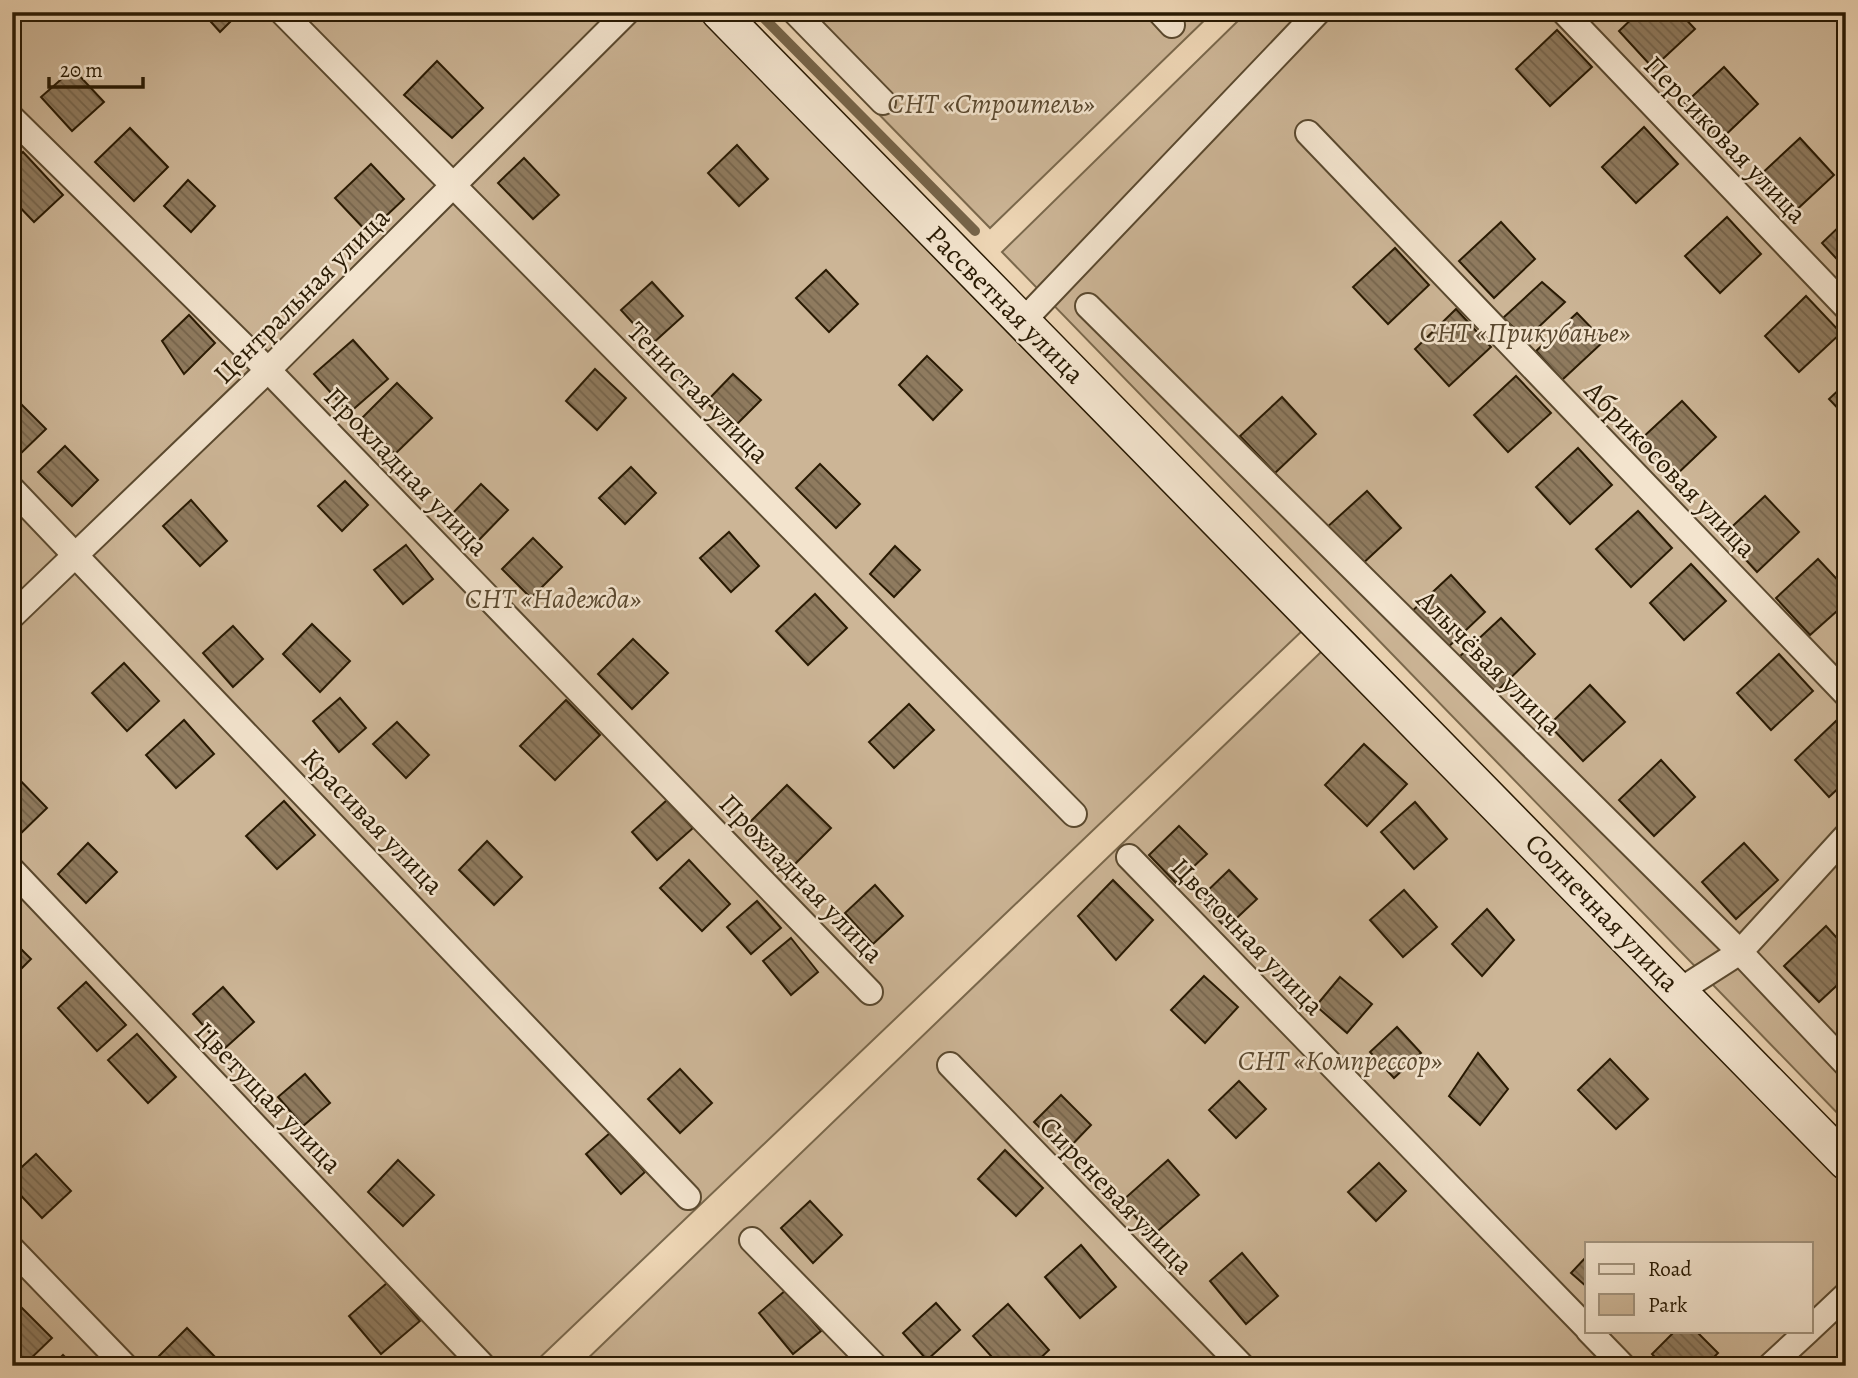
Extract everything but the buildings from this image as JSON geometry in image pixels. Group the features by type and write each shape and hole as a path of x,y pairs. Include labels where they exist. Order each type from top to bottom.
{"street":[{"name":"Тенистая улица","path":"282,12 1074,814"},
{"name":"Центральная улица","path":"12,616 268,370 627,12"},
{"name":"Рассветная улица","path":"719,12 1360,663"},
{"path":"795,12 883,102"},
{"path":"1023,321 1318,12"},
{"name":"Персиковая улица","path":"1564,12 1846,307"},
{"name":"Прохладная улица","path":"12,118 268,370 870,992"},
{"name":"Абрикосовая улица","path":"1308,133 1846,694"},
{"name":"Алычёвая улица","path":"1088,306 1740,952 1846,1064"},
{"name":"Красивая улица","path":"12,489 78,554 688,1196"},
{"name":"Солнечная улица","path":"1360,663 1846,1162"},
{"path":"1679,990 1740,952 1846,836"},
{"name":"Цветочная улица","path":"1129,857 1585,1327"},
{"name":"Цветущая улица","path":"12,870 483,1366"},
{"name":"Сиреневая улица","path":"950,1065 1241,1366"},
{"path":"752,1240 875,1366"},
{"path":"12,1249 125,1366"},
{"path":"1812,1326 1846,1296"},
{"name":"Цветочная улица","path":"1590,1332 1623,1366"},
{"path":"1770,1366 1806,1332"}],"green space":[{"name":"СНТ «Надежда»","path":"12,12 736,12 1324,610 531,1366 12,1366"},
{"name":"СНТ «Строитель»","path":"779,12 1213,12 990,228"},
{"name":"СНТ «Прикубанье»","path":"1247,12 1846,12 1846,1122 1002,252"},
{"name":"СНТ «Компрессор»","path":"1347,627 1846,1142 1846,1366 580,1366"}],"waterway":[{"path":"758,12 975,231"}]}
